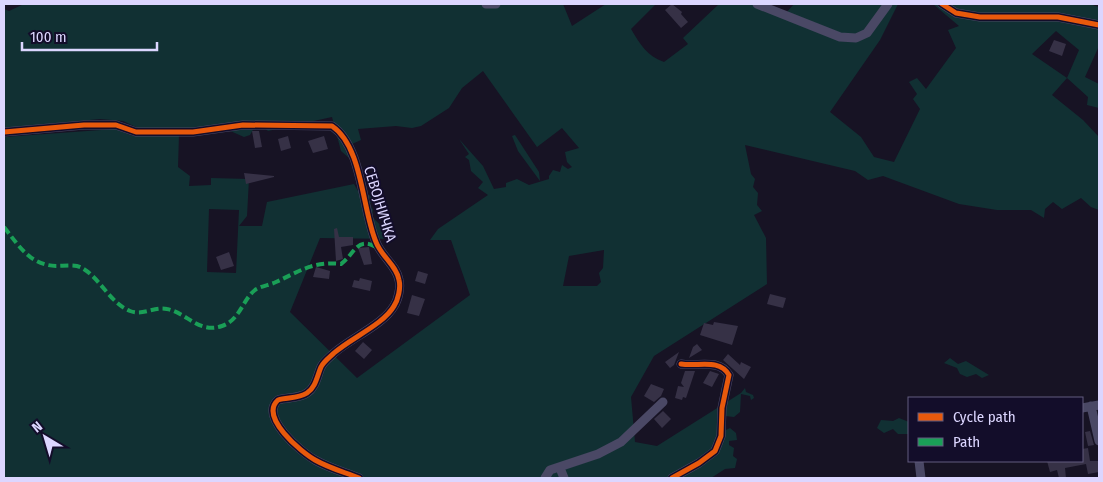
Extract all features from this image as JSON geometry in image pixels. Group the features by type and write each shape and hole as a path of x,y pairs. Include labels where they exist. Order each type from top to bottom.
{"street":[{"path":"486,4 496,4"},
{"path":"757,4 840,37 856,38 867,34 888,4"},
{"path":"942,4 956,13 980,17 1058,17 1099,24"},
{"name":"СЕВОЈНИЧКА","path":"4,132 116,125 136,132 193,132 243,125 332,126 341,134 349,146 363,189 375,241 383,257 396,270 400,280 399,291 394,306 382,320 357,335 322,365 312,389 303,395 278,400 273,409 274,418 284,435 313,460 359,478"},
{"path":"672,478 699,463 715,451 721,436 722,408 729,375 725,368 716,364 681,364"},
{"path":"545,478 550,470 598,454 621,442 663,402"},
{"path":"1091,406 1099,441"},
{"path":"919,462 921,478"},
{"path":"560,468 564,478"}],"green space":[{"path":"24,4 563,4 572,26 606,4 656,4 631,29 648,53 664,62 688,44 683,38 719,4 765,4 786,13 794,4 898,4 880,40 830,112 861,137 874,157 894,162 920,109 913,99 917,94 909,82 917,78 926,89 956,48 948,30 959,26 933,4 1089,4 1099,7 1099,46 1085,77 1099,84 1099,108 1087,105 1088,97 1067,78 1052,95 1083,120 1099,137 1099,210 1091,207 1081,198 1062,209 1053,202 1045,209 1044,218 1031,210 997,210 959,204 883,176 868,180 855,171 745,145 751,174 755,179 753,187 758,193 757,205 762,211 754,215 766,238 767,284 654,356 631,397 635,442 657,446 741,393 745,388 746,392 753,395 754,398 751,400 750,396 741,394 740,412 734,417 725,416 726,430 730,428 736,433 737,440 729,441 729,445 734,448 733,456 737,459 735,468 725,469 711,478 4,478 4,137 115,129 133,136 179,135 138,128 123,121 100,119 4,128 4,9 9,11","holes":["1056,31 1079,50 1067,78 1032,54","483,71 537,147 562,128 579,148 565,152 567,162 572,167 568,169 562,165 560,172 553,170 549,179 529,185 517,179 506,183 506,187 494,189 483,166 459,139 469,154 465,157 469,160 471,171 483,182 478,188 488,195 438,229 430,240 451,240 470,295 357,378 290,312 320,238 395,239 372,217 373,210 370,204 374,197 358,191 354,184 267,202 262,226 239,226 247,216 249,179 211,178 211,185 189,186 190,176 178,167 179,135 228,130 244,137 250,135 258,121 268,131 332,117 341,151 349,158 352,144 361,140 358,129 396,126 412,128 421,126 449,108 462,88","209,209 239,210 236,273 207,272","604,250 603,268 599,273 601,282 597,286 563,286 569,256"]},
{"path":"515,135 539,172 540,181 518,151 512,136"},
{"path":"950,358 958,364 966,361 989,375 982,378 976,374 967,377 960,374 957,368 944,363"},
{"path":"899,418 908,422 908,434 898,434 893,429 884,433 877,428 881,420 893,421"}],"building":[{"path":"672,4 682,12 681,14 688,22 681,28 665,10"},
{"path":"1054,40 1066,44 1062,56 1049,51"},
{"path":"252,131 259,131 262,147 255,148"},
{"path":"288,136 291,148 281,151 278,139"},
{"path":"324,136 328,149 313,153 308,141"},
{"path":"244,173 274,176 274,177 246,184"},
{"path":"337,228 339,237 353,237 353,245 341,247 343,259 336,261 334,229"},
{"path":"369,247 372,264 364,265 358,248"},
{"path":"229,252 234,266 221,270 216,257"},
{"path":"316,267 330,271 329,279 313,277"},
{"path":"418,271 428,274 425,284 415,281"},
{"path":"360,278 372,281 370,291 352,287 354,280 359,281"},
{"path":"770,294 786,298 783,308 767,304"},
{"path":"412,295 425,299 419,316 407,313"},
{"path":"714,322 738,326 732,345 700,335 704,323 713,325"},
{"path":"363,342 372,350 364,359 355,351"},
{"path":"697,344 702,350 689,358 693,347"},
{"path":"679,352 674,365 670,368 665,362"},
{"path":"728,354 740,365 741,362 751,367 744,379 723,360"},
{"path":"685,371 695,371 686,398 683,397 682,400 675,398 678,386 684,387 681,383"},
{"path":"710,371 719,374 712,387 703,383"},
{"path":"651,384 664,389 661,396 654,402 644,396"},
{"path":"663,411 671,419 662,428 654,419"},
{"path":"1090,431 1094,445 1088,446 1085,432"},
{"path":"1088,448 1090,461 1099,461 1099,472 1088,474 1086,464 1065,468 1066,478 1059,478 1057,470 1050,472 1047,462 1083,462 1083,449"}],"marked path":[{"path":"4,227 20,247 32,258 47,265 82,268 111,297 130,311 140,312 162,308 167,309 181,314 200,325 214,328 222,326 233,319 251,294 257,289 314,265 341,264 361,245 372,245 379,249"}],"cycle path":[{"path":"942,4 956,13 980,17 1058,17 1099,25"},
{"path":"4,132 84,125 116,125 136,132 193,132 243,125 332,126 350,148 356,163 371,229 378,247 398,275 400,283 399,294 394,306 383,319 341,347 325,361 310,391 300,396 278,400 274,407 274,415 284,433 309,456 359,478"},
{"path":"672,478 699,463 715,451 721,436 722,408 729,375 725,370 714,365 681,364"}]}
